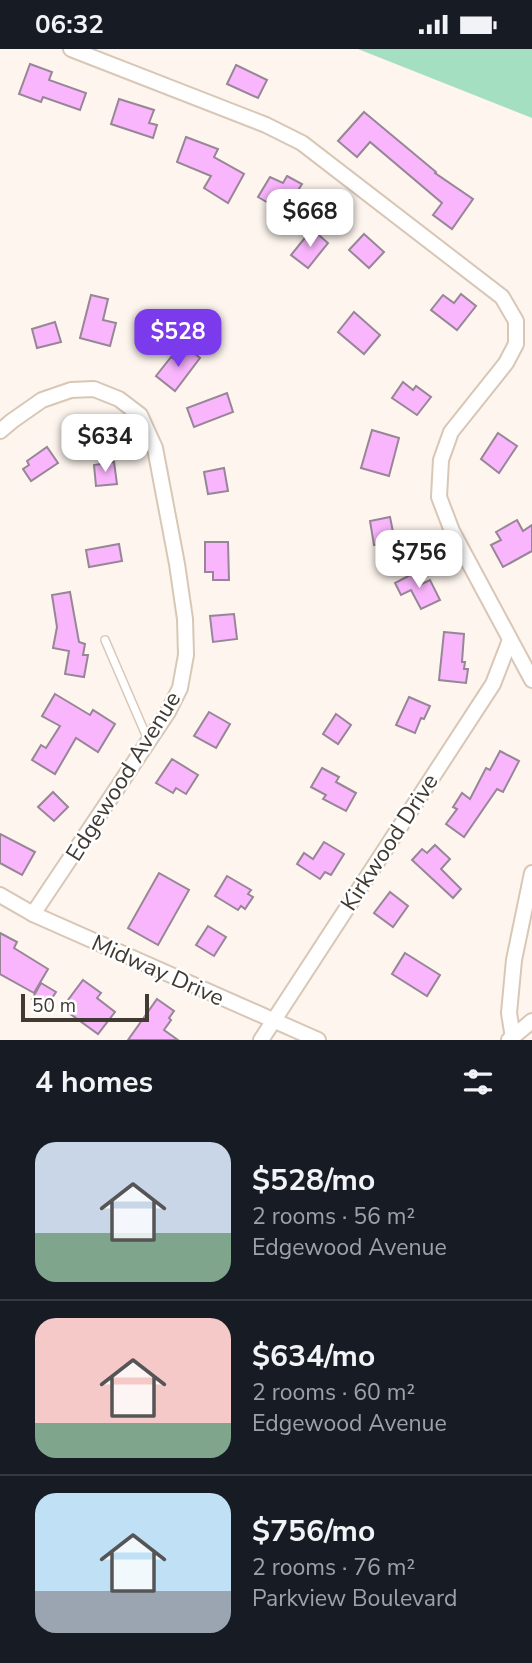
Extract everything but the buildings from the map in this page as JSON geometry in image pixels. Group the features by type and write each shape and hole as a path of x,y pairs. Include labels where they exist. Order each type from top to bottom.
{"street":[{"path":"71,49 266,125 302,143 502,297 516,321 516,344 506,363 451,432 441,460 439,497 452,531 532,680"},
{"name":"Edgewood Avenue","path":"0,431 42,400 71,390 94,389 119,399 140,415 155,447 185,618 186,655 180,688 168,712 33,914"},
{"name":"Kirkwood Drive","path":"261,1040 493,684 510,639"},
{"path":"511,1039 509,1013 514,960 532,873"},
{"name":"Midway Drive","path":"0,895 33,914 318,1040"},
{"path":"511,1039 532,1021"}],"lane":[{"path":"105,640 149,742"}],"green space":[{"path":"358,49 532,49 532,118"}]}
